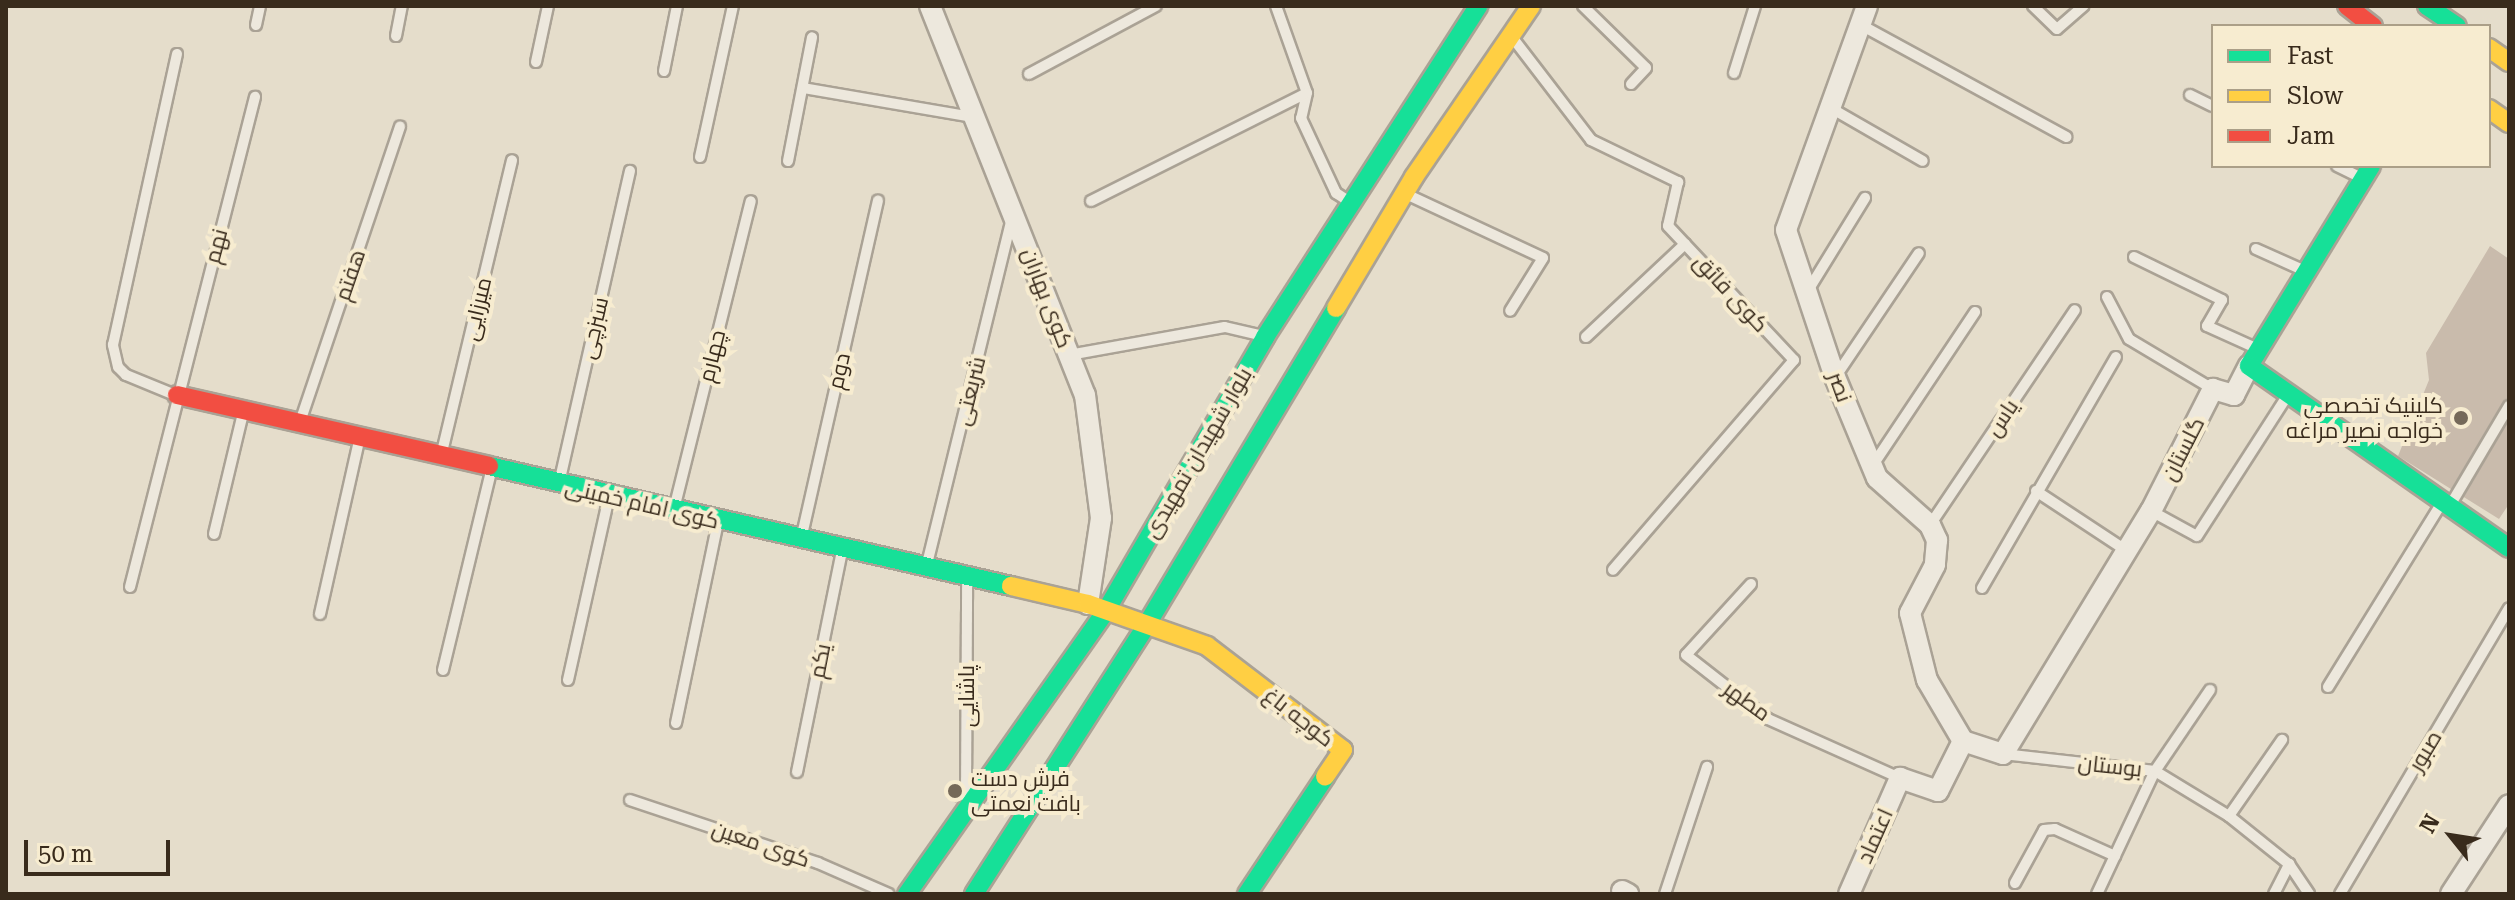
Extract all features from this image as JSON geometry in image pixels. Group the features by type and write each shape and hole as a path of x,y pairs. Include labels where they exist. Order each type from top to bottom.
{"main road":[{"name":"بلوار شهیدان تمهیدی","path":"907,894 966,813 1350,202 1478,6"},
{"name":"بلوار شهیدان تمهیدی","path":"974,894 1149,621 1405,193 1509,32 1531,6"},
{"path":"2347,6 2370,24"},
{"path":"2427,6 2454,24"},
{"path":"2491,49 2509,62"},
{"path":"2491,110 2509,123"},
{"path":"2367,172 2255,358 2289,394 2448,502 2509,548"},
{"name":"کوی امام خمینی","path":"177,395 926,570 1098,606 1149,621"},
{"name":"کوچه باغ","path":"1149,621 1207,646 1343,750 1247,894"}],"street":[{"name":"کوی بهاران","path":"930,6 1085,395 1101,518 1098,606"},
{"name":"نصر","path":"1864,16 1786,230 1809,289 1835,377 1877,478 1930,525"},
{"path":"2213,389 2234,395 2255,358"},
{"name":"گلستان","path":"2003,754 2151,511 2213,389"},
{"path":"1900,778 1938,791 1963,741 1927,680 1910,613 1935,565 1937,540 1930,525"},
{"name":"بوستان","path":"1963,741 2003,754"},
{"name":"اعتماد","path":"1849,894 1900,778"},
{"path":"2451,894 2509,805"}],"lane":[{"path":"256,25 260,6"},
{"path":"396,36 402,6"},
{"path":"536,62 548,6"},
{"path":"664,71 677,6"},
{"path":"700,157 733,6"},
{"path":"1029,74 1156,6"},
{"path":"1276,6 1307,93 1301,118 1336,193 1350,202"},
{"path":"1583,6 1646,68 1631,84"},
{"path":"1734,73 1755,6"},
{"path":"2033,6 2057,29 2083,6"},
{"path":"1864,16 2066,137"},
{"name":"کوی فائق","path":"1509,32 1591,140 1678,182 1668,226 1794,360 1613,570"},
{"path":"788,161 812,37"},
{"path":"177,54 113,345 118,367 126,375 177,395"},
{"path":"803,88 975,117"},
{"path":"1091,201 1307,93"},
{"path":"2190,95 2211,105"},
{"name":"نهم","path":"130,587 255,97"},
{"path":"1829,107 1923,161"},
{"name":"هفتم","path":"299,424 400,126"},
{"name":"میرزایی","path":"441,458 512,160"},
{"path":"2347,168 2367,172"},
{"name":"سبزچی","path":"558,485 630,171"},
{"path":"1405,193 1543,258 1510,311"},
{"path":"1809,289 1865,198"},
{"name":"چهارم","path":"674,511 751,201"},
{"name":"دوم","path":"801,541 878,201"},
{"name":"شریعتی","path":"926,570 1014,212"},
{"path":"1586,337 1685,244"},
{"path":"2256,249 2308,273"},
{"path":"1835,377 1919,253"},
{"path":"2134,257 2222,300 2207,326 2255,358"},
{"path":"2107,297 2129,339 2213,389"},
{"name":"یاس","path":"1930,525 2075,310"},
{"path":"1872,467 1975,312"},
{"path":"1069,355 1225,327 1265,337"},
{"path":"1982,588 2116,357"},
{"path":"2151,511 2197,536 2289,394"},
{"path":"2328,687 2509,406"},
{"path":"214,534 244,411"},
{"path":"320,614 360,439"},
{"path":"443,670 492,469"},
{"path":"2036,491 2127,551"},
{"path":"568,680 609,496"},
{"path":"676,723 718,522"},
{"name":"یکم","path":"797,772 842,550"},
{"name":"پاشایی","path":"966,813 967,579"},
{"name":"مطهر","path":"1751,584 1686,655 1768,719 1900,778"},
{"name":"صبور","path":"2340,894 2509,608"},
{"path":"2097,894 2155,771 2210,690"},
{"path":"2229,816 2282,740"},
{"name":"بوستان","path":"2003,754 2155,771 2229,816 2289,864 2309,894"},
{"path":"1665,894 1707,767"},
{"name":"کوی معین","path":"630,800 818,863 889,894"},
{"path":"2015,883 2044,830 2055,829 2115,856"},
{"path":"2274,894 2289,864"}],"building":[{"name":"کلینیک تخصصی خواجه نصیر مراغه","path":"2490,246 2509,259 2509,504 2499,519 2398,456 2429,380 2426,353"},
{"name":"فرش دست بافت نعمتی","path":"955,781 965,786 956,803 946,798"}],"traffic: fast":[{"path":"907,894 1107,609 1265,337 1478,6"},
{"path":"2427,6 2454,24"},
{"path":"2370,168 2249,366 2509,548"},
{"path":"974,894 1149,621 1336,308"},
{"path":"489,466 1011,586"},
{"path":"1247,894 1325,777"}],"traffic: slow":[{"path":"1336,308 1414,177 1531,6"},
{"path":"2491,49 2509,62"},
{"path":"2491,110 2509,123"},
{"path":"1011,586 1088,604 1207,646 1343,750 1325,777"}],"traffic: jam":[{"path":"2347,6 2370,24"},
{"path":"177,395 489,466"}],"place":[{"name":"کلینیک تخصصی خواجه نصیر مراغه","path":"2461,418"},
{"name":"فرش دست بافت نعمتی","path":"955,791"}]}
